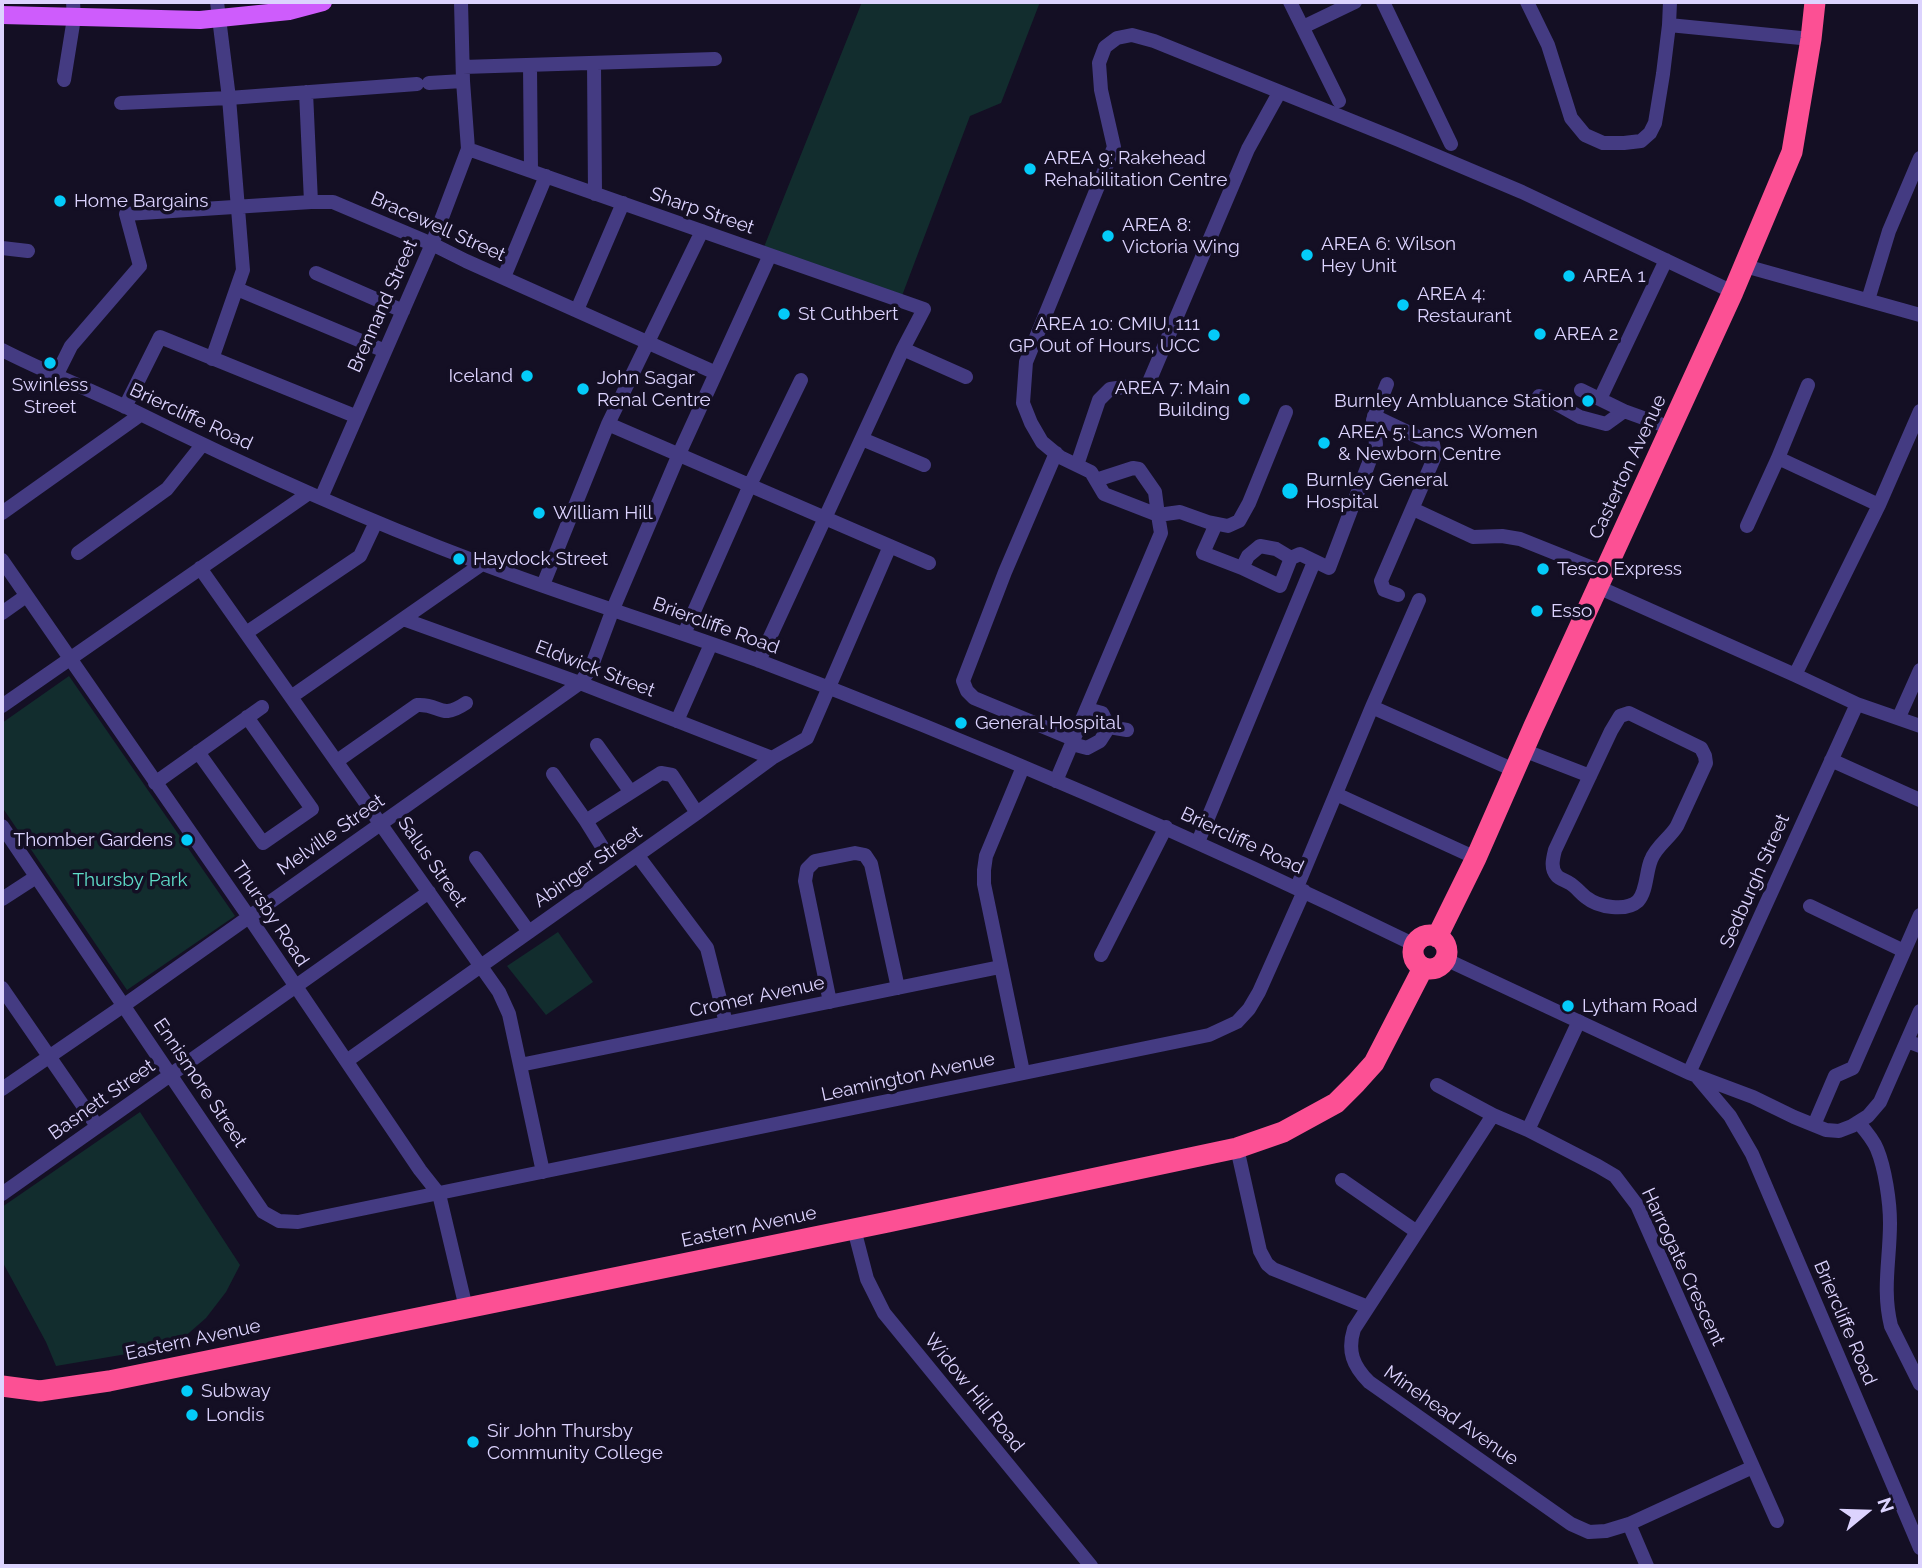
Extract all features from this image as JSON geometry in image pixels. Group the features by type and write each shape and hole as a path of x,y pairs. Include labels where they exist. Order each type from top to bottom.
{"highway":[{"name":"Casterton Avenue","path":"1437,937 1476,858 1745,266 1792,152 1815,2"},
{"path":"1424,937 1437,937 1446,947 1445,960 1436,968 1423,968 1414,958 1415,945 1424,937"},
{"name":"Eastern Avenue","path":"2,1386 40,1391 73,1387 854,1229 1237,1148 1283,1132 1336,1102 1356,1083 1374,1063 1423,968"}],"main road":[{"path":"2,15 73,10 200,20 218,10 289,11 323,2"}],"street":[{"name":"Brennand Street","path":"315,495 403,311 468,149 461,2"},
{"path":"1290,2 1339,101"},
{"path":"1303,26 1355,2"},
{"path":"1383,2 1451,144"},
{"path":"1527,2 1548,46 1571,118 1585,135 1603,143 1641,141 1655,123 1670,2"},
{"path":"64,80 73,10"},
{"path":"212,359 243,270 229,98 218,10"},
{"path":"1669,24 1811,38"},
{"path":"1286,412 1249,503 1239,521 1228,526 1180,512 1158,515 1104,494 1091,472 1042,442 1031,423 1023,402 1026,362 1114,147 1101,90 1099,62 1105,47 1117,38 1132,35 1154,41 1399,140 1522,192 1733,292"},
{"path":"121,103 423,84 463,74 530,66 715,59"},
{"path":"594,63 595,194"},
{"path":"530,66 531,171"},
{"path":"306,92 311,202"},
{"path":"1077,465 1099,400 1110,389 1131,386 1146,389 1248,149 1279,93"},
{"name":"Sharp Street","path":"468,149 924,309 903,349"},
{"path":"1868,299 1889,231 1920,158"},
{"path":"504,277 546,176"},
{"name":"Bracewell Street","path":"56,376 71,346 140,266 126,214 311,202 333,202 716,373"},
{"path":"577,310 622,203"},
{"path":"543,585 608,424 702,231"},
{"path":"2,248 28,251"},
{"name":"Melville Street","path":"2,1089 580,683 591,668 679,454 770,255"},
{"path":"1600,399 1666,260"},
{"path":"1745,266 1920,315"},
{"path":"316,274 403,311"},
{"path":"237,289 385,351"},
{"path":"125,407 160,337 355,416"},
{"name":"Briercliffe Road","path":"2,349 202,445 376,522 482,564 759,661 1023,767 1166,827 1415,945"},
{"path":"759,661 903,349 966,377"},
{"path":"684,634 750,485 801,380"},
{"path":"1216,524 1203,553 1280,586 1291,558 1300,554 1329,568 1376,444 1373,420 1387,384"},
{"path":"1747,526 1808,385"},
{"path":"1581,390 1624,411 1671,428"},
{"path":"1539,396 1580,418 1606,424 1624,411"},
{"path":"1795,675 1879,505 1920,411"},
{"path":"2,513 140,415"},
{"path":"1374,416 1433,444 1435,456 1381,581 1384,590 1398,596"},
{"path":"608,424 929,563"},
{"path":"862,439 924,465"},
{"path":"78,553 167,489 202,445"},
{"path":"1056,453 1005,572 963,681 974,698 1087,748 1100,741 1109,727"},
{"path":"1778,458 1879,505"},
{"path":"1056,781 1161,533 1155,492 1139,470 1133,468 1096,480"},
{"path":"2,706 200,568 315,495"},
{"path":"1413,509 1473,537 1502,536 1520,539 1857,704 1920,726"},
{"path":"246,633 360,556 376,522"},
{"name":"Abinger Street","path":"348,1060 772,758 807,738 890,546"},
{"path":"1242,568 1248,556 1261,546 1276,549 1291,558"},
{"name":"Thursby Road","path":"2,560 439,1194 466,1308"},
{"path":"1198,842 1314,562"},
{"path":"291,697 482,564"},
{"name":"Salus Street","path":"200,568 499,992 509,1014 543,1172"},
{"path":"2,613 26,596"},
{"name":"Leamington Avenue","path":"439,1194 1209,1035 1237,1022 1249,1010 1259,992 1336,794 1419,600"},
{"name":"Eldwick Street","path":"403,619 580,683 772,758"},
{"path":"677,721 710,644"},
{"path":"1899,717 1920,670"},
{"path":"337,761 415,706 423,705 449,712 466,704"},
{"name":"Sedburgh Street","path":"1693,1075 1857,704"},
{"path":"155,783 262,707"},
{"path":"1372,707 1514,770"},
{"path":"1087,709 1102,713 1109,727"},
{"path":"1629,713 1701,748 1705,756 1706,763 1677,826 1651,857 1642,894 1637,902 1626,906 1593,903 1575,886 1557,876 1553,868 1555,850 1590,776 1619,716 1629,713"},
{"path":"198,752 263,844 312,809 247,717"},
{"path":"1109,727 1127,730"},
{"path":"597,744 630,791"},
{"path":"1523,750 1590,776"},
{"path":"1831,760 1920,800"},
{"path":"1023,767 986,856 984,870 984,884 1000,967 1023,1072"},
{"path":"586,821 661,773 671,775 697,813"},
{"path":"553,774 606,853"},
{"path":"1336,794 1476,858"},
{"name":"Ennismore Street","path":"2,826 263,1212 279,1221 298,1222 439,1194"},
{"path":"1101,955 1166,827"},
{"path":"830,1002 806,881 807,869 815,861 855,853 865,855 871,864 898,988"},
{"path":"638,856 707,948 726,1023"},
{"path":"476,858 529,932"},
{"path":"2,900 36,877"},
{"name":"Basnett Street","path":"2,1194 429,892"},
{"path":"1810,906 1904,951"},
{"path":"1814,1125 1835,1076 1853,1068 1920,915"},
{"name":"Briercliffe Road","path":"1445,960 1693,1075 1753,1097 1826,1130 1839,1130 1858,1122"},
{"name":"Cromer Avenue","path":"520,1065 1000,967"},
{"path":"2,988 97,1126"},
{"path":"1920,1012 1914,1044 1881,1102 1858,1122 1877,1148 1886,1186 1890,1221 1885,1291 1891,1326 1920,1384"},
{"path":"1528,1130 1579,1021"},
{"name":"Briercliffe Road","path":"1693,1075 1730,1116 1752,1154 1920,1548"},
{"name":"Harrogate Crescent","path":"1437,1085 1615,1176 1637,1205 1777,1521"},
{"path":"1730,1116 1753,1097"},
{"name":"Minehead Avenue","path":"1493,1115 1354,1329 1350,1342 1352,1357 1359,1372 1369,1382 1571,1524 1589,1532 1606,1531 1629,1524 1753,1468"},
{"path":"1237,1148 1260,1251 1268,1264 1273,1269 1368,1307"},
{"path":"1342,1180 1417,1232"},
{"name":"Widow Hill Road","path":"854,1229 867,1279 884,1313 1091,1566"},
{"path":"1629,1524 1647,1566"}],"green space":[{"path":"862,2 1040,2 1001,103 970,116 900,301 762,252"},
{"name":"Thursby Park","path":"69,676 235,916 127,990 2,807 2,723"},
{"path":"558,932 593,982 546,1015 507,966"},
{"path":"140,1112 240,1265 226,1292 206,1318 182,1339 162,1348 56,1366 2,1261 2,1207"}],"place":[{"name":"AREA 9: Rakehead Rehabilitation Centre","path":"1030,169"},
{"name":"Home Bargains","path":"60,201"},
{"name":"AREA 8: Victoria Wing","path":"1108,236"},
{"name":"AREA 6: Wilson Hey Unit","path":"1307,255"},
{"name":"AREA 1","path":"1569,276"},
{"name":"AREA 4: Restaurant","path":"1403,305"},
{"name":"St Cuthbert","path":"784,314"},
{"name":"AREA 2","path":"1540,334"},
{"name":"AREA 10: CMIU, 111 GP Out of Hours, UCC","path":"1214,335"},
{"name":"Swinless Street","path":"50,363"},
{"name":"Iceland","path":"527,376"},
{"name":"John Sagar Renal Centre","path":"583,389"},
{"name":"AREA 7: Main Building","path":"1244,399"},
{"name":"Burnley Ambluance Station","path":"1588,401"},
{"name":"AREA 5: Lancs Women & Newborn Centre","path":"1324,443"},
{"name":"Burnley General Hospital","path":"1290,491"},
{"name":"William Hill","path":"539,513"},
{"name":"Haydock Street","path":"459,559"},
{"name":"Tesco Express","path":"1543,569"},
{"name":"Esso","path":"1537,611"},
{"name":"General Hospital","path":"961,723"},
{"name":"Thomber Gardens","path":"187,840"},
{"name":"Lytham Road","path":"1568,1006"},
{"name":"Subway","path":"187,1391"},
{"name":"Londis","path":"192,1415"},
{"name":"Sir John Thursby Community College","path":"473,1442"}]}
